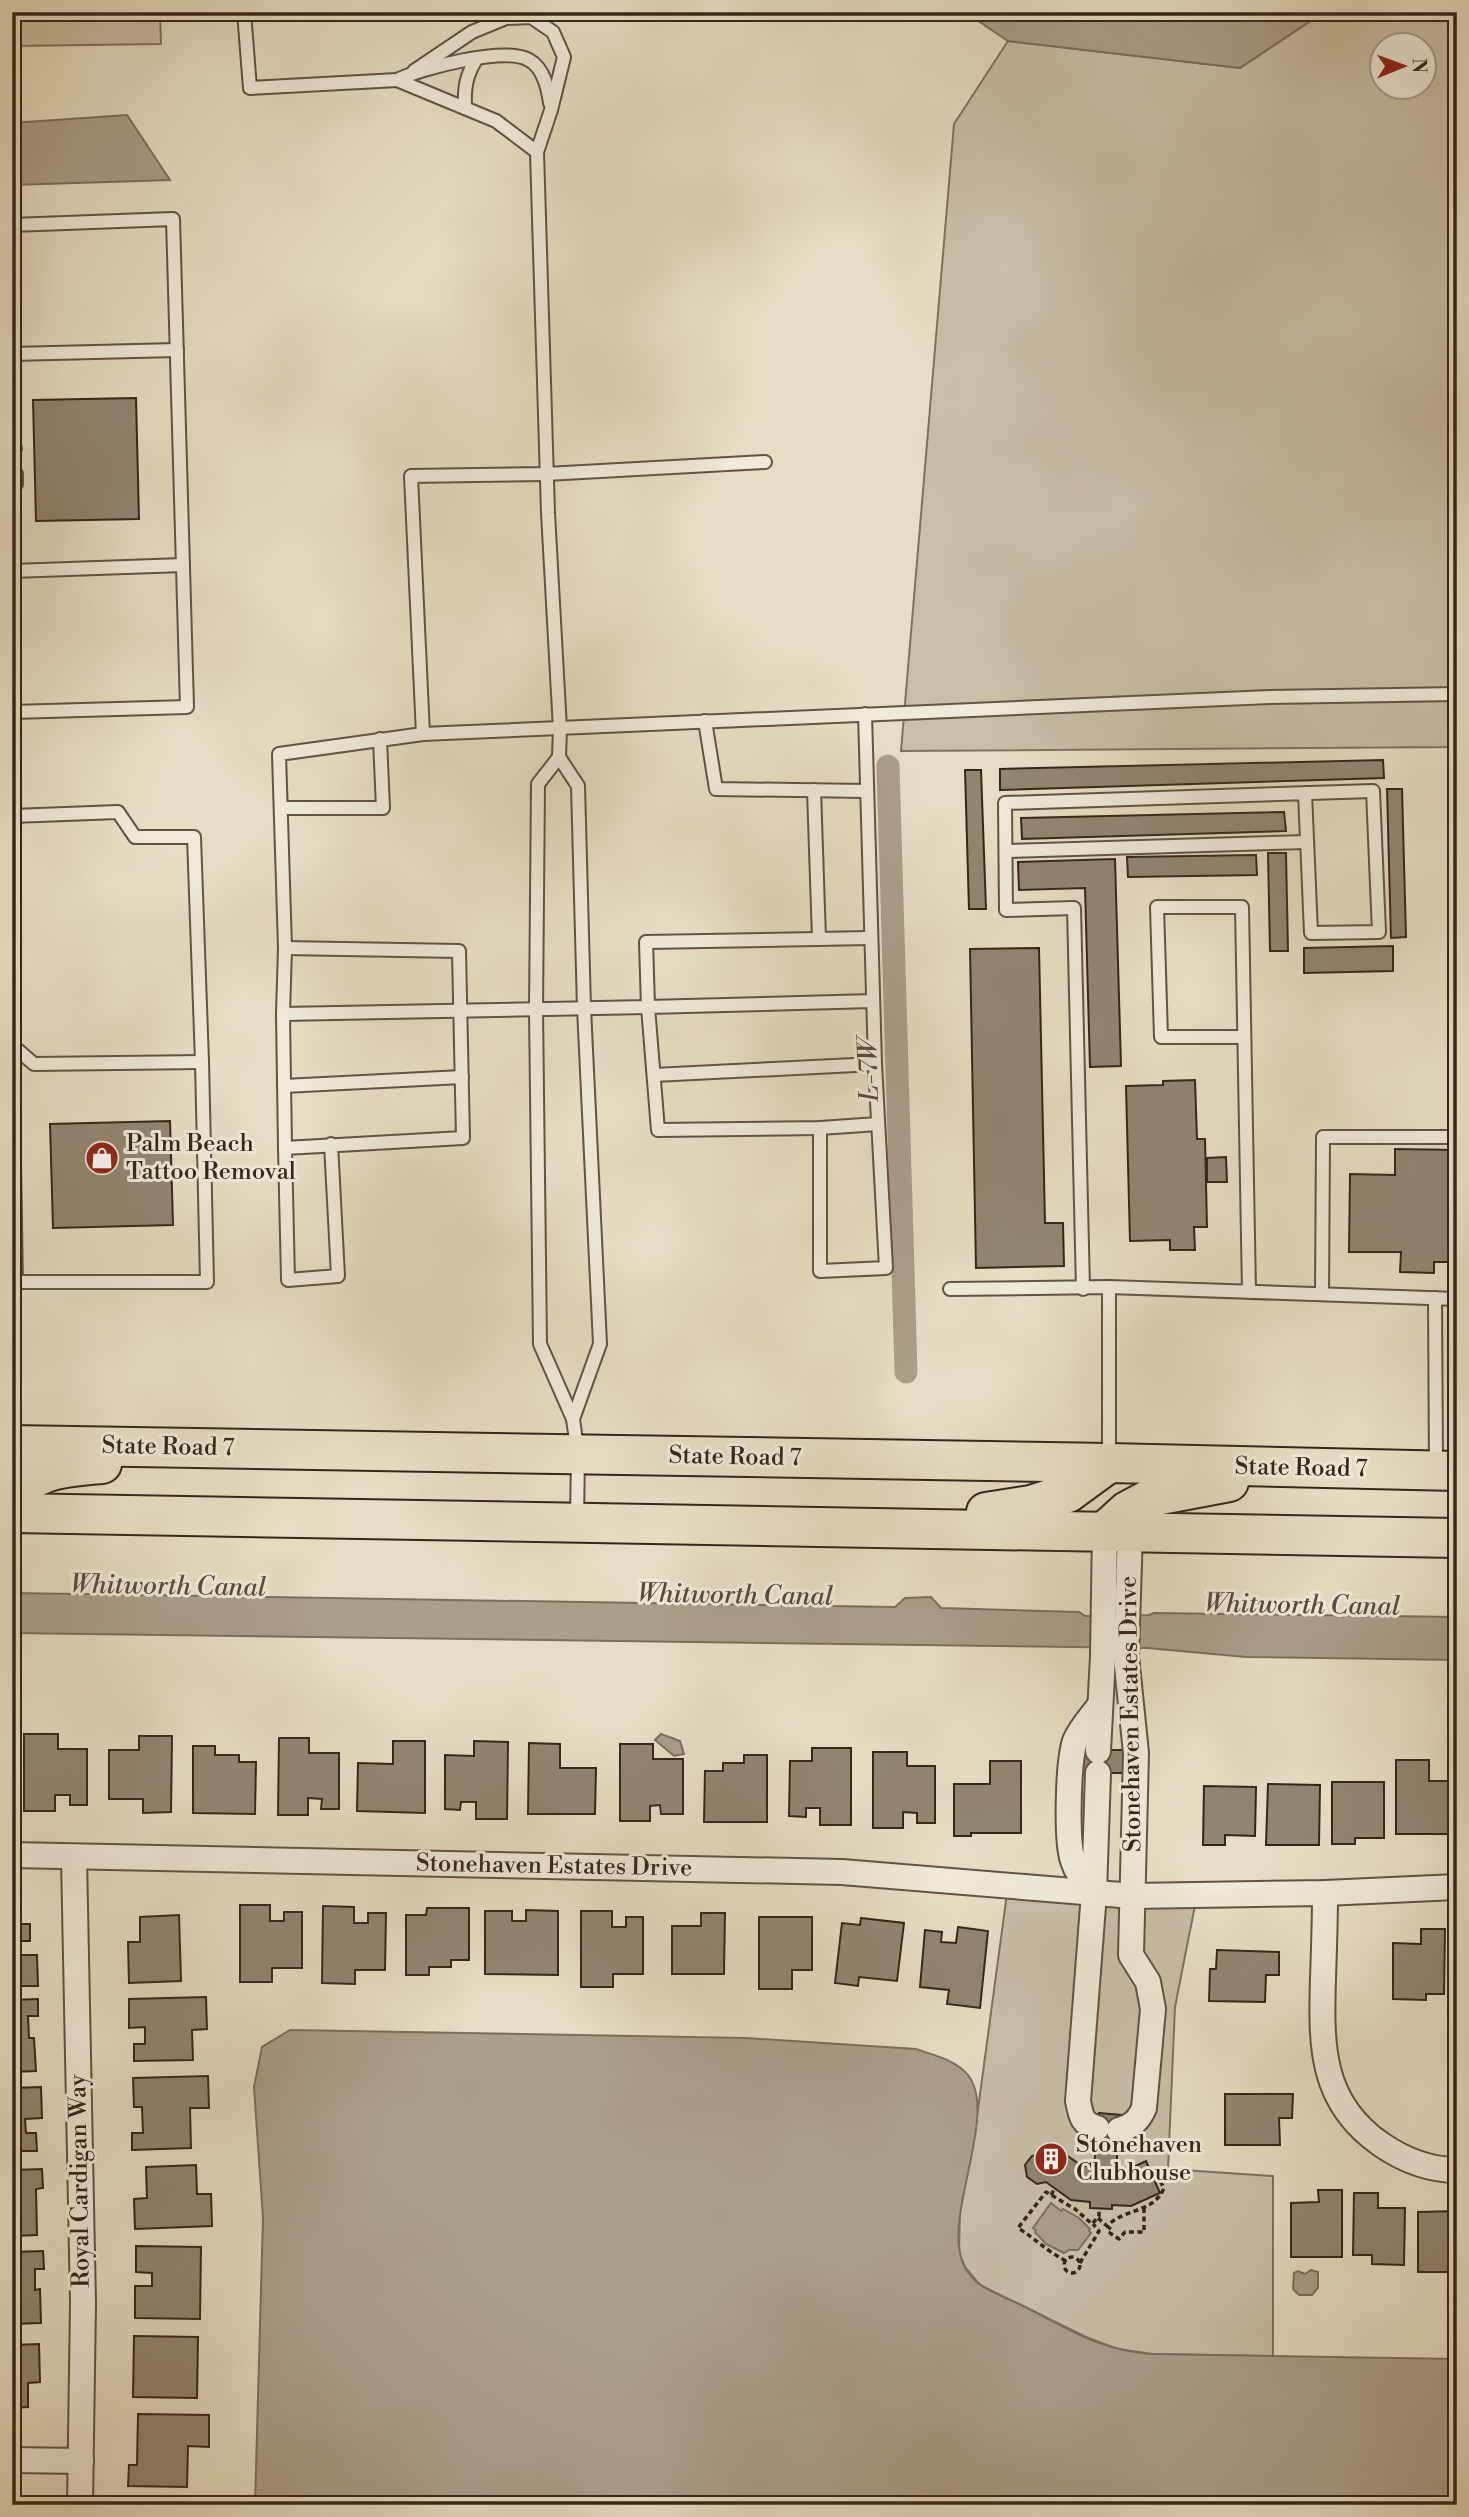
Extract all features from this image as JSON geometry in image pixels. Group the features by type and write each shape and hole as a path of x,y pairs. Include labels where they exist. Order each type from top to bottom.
{"main road":[{"name":"State Road 7","path":"12,1445 257,1448 575,1437 1110,1463 1446,1471"},
{"path":"12,1501 16,1492 34,1477 64,1468 257,1448"},
{"path":"869,1528 1031,1505 1068,1493 1110,1463"},
{"path":"1117,1531 1128,1511 1156,1496 1303,1468"},
{"path":"12,1513 1457,1538"}],"street":[{"name":"Stonehaven Estates Drive","path":"1117,1531 1115,1656 1136,1753 1133,1896"},
{"name":"Stonehaven Estates Drive","path":"1094,1893 1100,1705 1115,1656"},
{"name":"Stonehaven Estates Drive","path":"1094,1893 1083,1880 1072,1859 1071,1757 1082,1728 1100,1705"},
{"path":"1070,1805 1135,1807"},
{"name":"Stonehaven Estates Drive","path":"12,1855 842,1872 1133,1896 1325,1893 1457,1887"},
{"name":"Royal Cardigan Way","path":"74,1857 83,2304 80,2505"},
{"path":"1094,1893 1078,2101 1086,2123 1108,2129 1133,2124 1144,2108 1153,2008 1147,1982 1131,1955 1133,1896"},
{"path":"1325,1893 1322,2045 1328,2072 1339,2097 1374,2139 1396,2154 1422,2165 1457,2170"},
{"path":"1090,1953 1131,1955"},
{"path":"12,2460 81,2461"}],"lane":[{"path":"244,12 250,88 397,79 414,71 472,32 506,18 531,17 553,32 564,57 537,152 546,474 560,729 559,757 578,786 584,1008 600,1344 575,1437 578,1522"},
{"path":"414,71 498,54 529,60 541,73 548,88 551,110"},
{"path":"465,108 464,91 468,72 477,58"},
{"path":"397,79 496,121 537,152"},
{"path":"12,225 173,219 187,706 12,712"},
{"path":"12,354 177,350"},
{"path":"423,734 411,476 546,474 765,462"},
{"path":"12,571 183,565"},
{"path":"331,1144 338,1276 288,1280 283,1014 285,948 279,754 423,734 1270,697 1457,694"},
{"path":"820,1128 820,1271 886,1268 875,1064 865,714"},
{"path":"705,721 716,789 867,791"},
{"path":"281,808 383,808 380,739"},
{"path":"559,757 538,784 536,1009 540,1344 575,1437"},
{"path":"814,790 819,939"},
{"path":"1083,1289 1074,908 1006,910 1005,803 1305,793 1373,791 1379,932 1311,933 1305,793"},
{"path":"12,816 118,812 135,837 194,837 207,1282 16,1282 12,1035"},
{"path":"1006,851 1307,842"},
{"path":"1244,1037 1161,1037 1157,907 1242,907 1249,1292"},
{"path":"871,938 646,942 648,1007 658,1130 820,1128 878,1124"},
{"path":"285,948 459,951 463,1138 285,1148"},
{"path":"283,1014 873,1001"},
{"path":"12,1045 34,1064 202,1062"},
{"path":"654,1075 875,1064"},
{"path":"284,1086 462,1077"},
{"path":"1322,1294 1323,1137 1457,1137"},
{"path":"1108,1287 1110,1463"},
{"path":"950,1289 1108,1287 1457,1299"},
{"path":"1435,1298 1446,1471"}],"path":[{"path":"1107,2226 1118,2216 1155,2202 1164,2188 1159,2179 1153,2178"},
{"path":"1051,2195 1055,2188"},
{"path":"1046,2192 1074,2209 1099,2231 1078,2271 1071,2273 1065,2268 1066,2261 1044,2249 1018,2228 1046,2192"},
{"path":"1092,2224 1097,2218 1099,2208"},
{"path":"1097,2218 1119,2239 1125,2232 1144,2232 1144,2208"},
{"path":"1066,2261 1072,2258 1080,2263"}],"shaded area":[{"path":"12,12 160,12 161,44 12,46"},
{"path":"965,12 1324,12 1240,68 1008,41"},
{"path":"1324,12 1457,12 1457,747 901,751 954,124 1008,41 1240,68"},
{"path":"127,115 170,180 12,185 12,123"},
{"path":"12,1593 895,1607 905,1598 931,1597 941,1608 1079,1612 1085,1616 1154,1613 1457,1617 1457,1660 1246,1657 1147,1648 12,1633"},
{"path":"661,1734 680,1741 684,1754 674,1756 655,1740"},
{"path":"1008,1886 1197,1895 1175,2007 1168,2169 1273,2176 1273,2356 1152,2354 1118,2349 1086,2337 980,2285 965,2267 959,2252 960,2209 974,2139"},
{"path":"290,2030 746,2038 916,2049 944,2059 957,2065 968,2075 976,2091 975,2135 958,2233 963,2262 979,2284 1083,2336 1132,2352 1457,2359 1457,2505 255,2505 263,2218 254,2087 262,2047"},
{"path":"1051,2203 1061,2211 1063,2209 1079,2218 1090,2229 1091,2233 1078,2250 1064,2253 1046,2244 1035,2232 1033,2228"},
{"path":"1311,2270 1318,2272 1318,2288 1312,2295 1299,2295 1293,2289 1294,2273 1298,2271 1305,2274"}],"building":[{"path":"136,398 139,519 36,521 33,400"},
{"path":"1383,760 1384,778 1000,790 1000,769"},
{"path":"965,770 981,770 986,909 969,909"},
{"path":"1387,789 1402,789 1406,937 1391,938"},
{"path":"1284,812 1286,831 1022,839 1021,818"},
{"path":"1268,853 1286,853 1288,951 1270,951"},
{"path":"1256,855 1257,875 1128,877 1127,857"},
{"path":"1115,859 1121,1066 1090,1067 1085,888 1019,890 1018,862"},
{"path":"1393,946 1393,971 1304,973 1304,948"},
{"path":"1039,948 1045,1223 1063,1223 1064,1266 976,1268 970,949"},
{"path":"1195,1080 1197,1139 1205,1139 1207,1227 1194,1227 1195,1250 1170,1250 1170,1240 1130,1241 1126,1086 1163,1085 1163,1081"},
{"path":"170,1121 173,1225 53,1228 50,1124"},
{"path":"1395,1149 1457,1150 1457,1262 1434,1262 1434,1273 1400,1272 1401,1252 1349,1252 1350,1174 1395,1175"},
{"path":"1226,1157 1227,1182 1207,1182 1207,1158"},
{"path":"24,1734 58,1734 58,1749 87,1749 87,1805 70,1805 70,1795 55,1795 55,1811 24,1811"},
{"path":"139,1736 172,1736 171,1812 143,1813 143,1799 109,1799 109,1750 139,1750"},
{"path":"279,1738 309,1738 309,1753 339,1753 339,1809 321,1809 322,1799 308,1798 308,1815 278,1815"},
{"path":"393,1741 425,1741 425,1813 357,1811 358,1763 393,1764"},
{"path":"474,1741 508,1742 507,1819 476,1819 476,1802 461,1802 460,1810 445,1809 445,1755 474,1756"},
{"path":"529,1743 560,1744 560,1768 596,1768 595,1814 528,1814"},
{"path":"620,1744 653,1744 653,1759 683,1759 683,1814 661,1814 660,1805 650,1806 650,1821 620,1821"},
{"path":"193,1746 215,1746 215,1755 239,1755 239,1762 256,1762 255,1814 193,1813"},
{"path":"812,1748 851,1748 851,1825 820,1825 820,1808 806,1808 806,1817 789,1816 790,1761 812,1761"},
{"path":"1082,1750 1123,1750 1123,1773 1082,1773"},
{"path":"873,1752 907,1752 907,1766 935,1766 935,1823 917,1823 917,1813 903,1812 903,1828 873,1828"},
{"path":"744,1755 767,1755 767,1822 704,1822 705,1771 723,1771 723,1763 744,1763"},
{"path":"1396,1760 1429,1760 1429,1781 1449,1781 1448,1834 1396,1834"},
{"path":"990,1761 1021,1761 1021,1833 971,1833 971,1836 954,1836 954,1784 990,1784"},
{"path":"1332,1782 1384,1782 1384,1838 1355,1838 1355,1844 1332,1844"},
{"path":"1268,1784 1320,1785 1319,1845 1266,1845"},
{"path":"1204,1786 1256,1787 1255,1836 1225,1835 1225,1845 1203,1845"},
{"path":"240,1905 270,1905 270,1921 284,1921 284,1912 302,1912 302,1968 272,1968 272,1982 240,1982"},
{"path":"323,1906 354,1907 354,1923 368,1923 368,1913 386,1913 385,1970 355,1970 355,1984 322,1983"},
{"path":"427,1908 469,1908 469,1960 451,1960 451,1967 429,1967 429,1975 406,1975 406,1915 426,1915"},
{"path":"526,1910 558,1911 558,1975 485,1974 485,1911 512,1911 512,1921 526,1921"},
{"path":"581,1911 612,1911 612,1927 626,1927 626,1917 643,1917 643,1974 613,1974 613,1987 581,1987"},
{"path":"701,1913 725,1913 724,1974 672,1974 672,1926 701,1926"},
{"path":"179,1915 181,1981 129,1983 128,1942 140,1942 140,1917"},
{"path":"759,1917 812,1917 812,1970 792,1970 792,1989 759,1989"},
{"path":"861,1918 904,1923 897,1981 859,1977 858,1986 835,1983 842,1923 860,1925"},
{"path":"12,1924 30,1924 30,1941 20,1941 20,1955 37,1955 38,1986 12,1986"},
{"path":"958,1927 988,1931 980,2008 947,2004 949,1990 920,1987 925,1930 942,1932 941,1942 956,1943"},
{"path":"1421,1929 1445,1929 1444,1994 1426,1994 1426,2000 1393,1999 1393,1943 1421,1944"},
{"path":"1217,1950 1279,1952 1279,1975 1266,1975 1265,2002 1209,2001 1210,1969 1216,1969"},
{"path":"206,1997 207,2029 192,2030 193,2060 134,2061 134,2044 145,2044 145,2027 129,2028 129,1999"},
{"path":"38,1999 38,2016 28,2016 29,2038 34,2038 36,2071 12,2072 12,2000"},
{"path":"208,2076 209,2108 190,2108 191,2148 132,2150 132,2133 143,2133 142,2107 134,2107 133,2078"},
{"path":"41,2087 42,2118 25,2119 26,2133 36,2133 37,2151 12,2151 12,2088"},
{"path":"1225,2094 1293,2094 1292,2118 1279,2118 1280,2145 1225,2145"},
{"name":"Stonehaven Clubhouse","path":"1099,2113 1121,2115 1116,2168 1129,2169 1146,2161 1160,2193 1131,2206 1090,2208 1090,2202 1071,2200 1046,2182 1037,2184 1027,2177 1025,2165 1032,2156 1042,2154 1049,2143 1082,2166 1094,2166"},
{"path":"196,2165 197,2194 211,2194 212,2226 135,2229 134,2199 147,2198 146,2167"},
{"path":"42,2169 43,2188 36,2189 37,2235 12,2236 12,2170"},
{"path":"1318,2190 1342,2190 1342,2257 1291,2257 1291,2203 1319,2202"},
{"path":"1354,2193 1378,2193 1378,2208 1405,2208 1404,2265 1372,2264 1372,2255 1353,2255"},
{"path":"1457,2211 1457,2272 1418,2272 1418,2212"},
{"path":"136,2246 201,2247 200,2319 135,2318 135,2286 152,2286 152,2273 136,2272"},
{"path":"43,2251 44,2269 35,2269 35,2290 40,2289 41,2323 12,2324 12,2252"},
{"path":"134,2336 198,2337 197,2398 133,2397"},
{"path":"39,2344 40,2382 28,2383 28,2407 12,2408 12,2345"},
{"path":"138,2414 209,2415 209,2447 188,2446 187,2487 128,2486 129,2465 137,2465"}],"waterway":[{"name":"L-7W","path":"888,766 906,1372"}],"place":[{"name":"Palm Beach Tattoo Removal","path":"102,1158"},
{"name":"Stonehaven Clubhouse","path":"1051,2159"}],"water label":[{"name":"Whitworth Canal","path":"168,1586"},
{"name":"Whitworth Canal","path":"735,1595"},
{"name":"Whitworth Canal","path":"1302,1605"}]}
